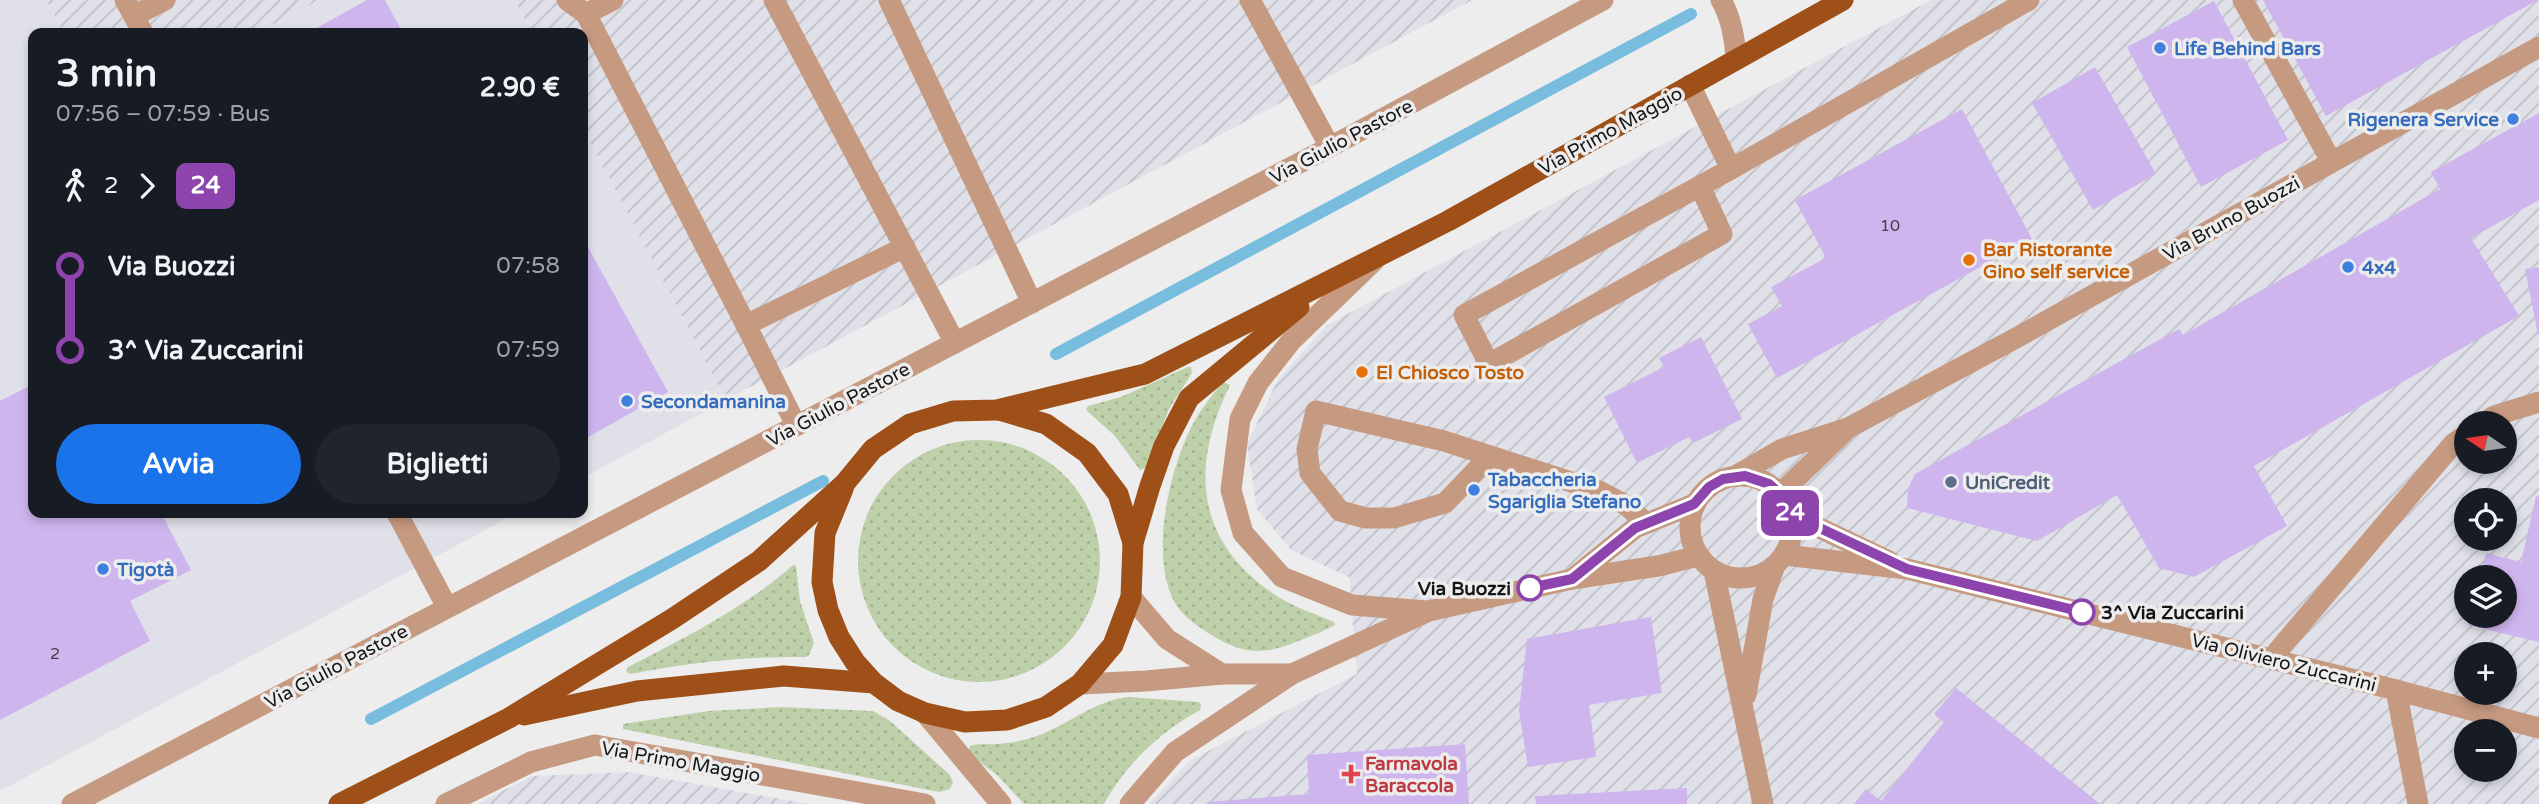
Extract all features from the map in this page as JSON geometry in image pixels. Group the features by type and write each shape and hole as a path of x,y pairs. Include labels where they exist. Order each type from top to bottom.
{"main road":[{"name":"Via Primo Maggio","path":"339,804 509,718 672,619 759,561 845,483 873,449 910,424 953,411 997,410 1145,373 1448,221 1843,0"},
{"name":"Via Primo Maggio","path":"845,483 825,533 822,582 828,610 839,637 855,662 874,683 898,701 925,713 965,722 1007,720 1046,707 1080,684 1113,645 1131,597 1133,543 1164,446 1189,398 1327,283"},
{"name":"Via Primo Maggio","path":"997,410 1046,424 1087,453 1118,494 1133,543"},
{"name":"Via Primo Maggio","path":"509,718 637,691 784,676 874,683"}],"street":[{"path":"134,17 165,0"},
{"path":"567,0 586,14 796,425"},
{"path":"586,14 613,0"},
{"path":"774,0 955,343"},
{"path":"889,0 1032,303"},
{"path":"1250,0 1330,147"},
{"name":"Via Giulio Pastore","path":"72,804 1330,147 1603,0"},
{"path":"1721,0 1735,36 1736,60"},
{"path":"1700,186 1722,234 1489,364 1464,315 1731,169 2029,0"},
{"path":"2243,0 2331,161"},
{"name":"Via Bruno Buozzi","path":"1572,579 1635,528 1694,504 1709,487 1723,479 1735,476 1782,449 1849,428 2539,47"},
{"path":"1690,85 1731,169"},
{"path":"746,325 905,247"},
{"name":"Via Primo Maggio","path":"1377,258 1291,341 1258,383 1240,419 1231,491 1242,533 1282,577 1352,605 1429,611"},
{"path":"2510,411 2539,402"},
{"path":"1490,456 1445,503 1394,518 1366,518 1340,511 1310,473 1307,449 1315,411 1444,441 1598,491 1626,505 1646,523"},
{"name":"Via Bruno Buozzi","path":"1780,494 1849,428"},
{"path":"2271,659 2454,443"},
{"path":"1735,476 1755,478 1769,484 1780,494 1790,514 1792,527 1790,541 1763,598 1744,707"},
{"path":"1694,504 1690,537 1706,564 1744,707 1763,804"},
{"name":"Via Oliviero Zuccarini","path":"1790,514 1907,569"},
{"path":"400,518 447,607"},
{"name":"Via Bruno Buozzi","path":"1429,611 1572,579 1658,566 1706,564 1725,576 1747,578 1766,572 1779,560"},
{"name":"Via Oliviero Zuccarini","path":"1779,560 1907,569 2539,728"},
{"path":"1131,597 1167,639 1222,674"},
{"path":"1130,804 1175,752 1292,674 1429,611"},
{"path":"1080,684 1222,674 1292,674"},
{"path":"2396,690 2418,804"},
{"name":"Via Primo Maggio","path":"925,713 1001,804"},
{"name":"Via Primo Maggio","path":"446,804 531,762 595,745 925,804"}],"shaded area":[{"path":"0,0 46,0 61,28 28,28 28,518 508,518 0,791"},
{"path":"46,0 319,0 266,28 61,28"},
{"path":"319,0 515,0 529,28 266,28"},
{"path":"515,0 1472,0 726,400 588,138 588,28 529,28"},
{"path":"1931,0 2539,0 2539,804 1149,804 1191,760 1357,674 1349,577 1291,550 1257,509 1247,444 1277,381 1327,325"},
{"path":"588,138 726,400 588,475"},
{"path":"628,772 810,804 477,804 532,776"}],"green space":[{"path":"1191,367 1192,373 1169,409 1147,467 1140,470 1115,436 1086,410 1088,406 1121,397"},
{"path":"1223,382 1230,385 1217,414 1209,443 1206,471 1207,498 1214,524 1227,548 1246,571 1271,592 1334,622 1335,625 1271,650 1250,650 1227,644 1193,622 1175,603 1164,564 1164,519 1180,453 1199,414"},
{"path":"967,440 991,440 1036,454 1065,475 1080,494 1091,515 1098,537 1098,585 1091,607 1080,628 1065,647 1036,668 1014,677 991,682 967,682 922,668 902,655 885,638 872,618 863,596 858,573 858,549 872,504 885,484 902,467 922,454 944,445"},
{"path":"793,565 796,566 800,601 814,643 806,657 739,659 630,674 626,672 628,667 734,609"},
{"path":"1128,697 1199,702 1201,705 1200,710 1171,728 1133,762 1104,804 1024,804 998,776 969,751 973,745 1007,743 1034,737 1103,703"},
{"path":"781,707 873,711 890,721 950,775 953,782 950,789 939,792 623,729 623,724 709,711"}],"building":[{"path":"367,0 385,0 400,28 317,28"},
{"path":"2263,0 2538,0 2326,116"},
{"path":"2214,1 2288,140 2201,187 2127,47"},
{"path":"2095,67 2156,174 2093,210 2032,103"},
{"path":"1962,109 2032,239 1777,378 1748,324 1782,306 1771,287 1826,258 1795,200"},
{"path":"2539,113 2539,200 2471,238 2519,316 2254,466 2287,526 2194,577 2159,568 2117,495 2037,541 1907,508 1908,489 1915,474 2179,329 2183,335 2440,189 2431,172"},
{"path":"588,247 668,392 588,437"},
{"path":"2539,267 2539,335 2538,335 2525,269"},
{"path":"1701,337 1742,419 1693,443 1689,437 1637,463 1604,397 1664,367 1659,358"},
{"path":"28,387 28,518 164,518 191,570 130,601 150,641 0,720 0,401"},
{"path":"2536,496 2539,497 2539,642 2481,628 2517,628 2517,565 2483,565 2486,553 2521,562"},
{"path":"1651,617 1662,693 1589,705 1596,757 1528,767 1519,711 1527,639"},
{"path":"1956,688 2100,804 1854,804 1866,789 1881,801 1944,722 1934,714"},
{"path":"1465,744 1469,804 1207,804 1309,794 1307,755"},
{"path":"1687,788 1687,804 1536,804 1535,796"}],"waterway":[{"path":"1056,354 1691,14"},
{"path":"371,719 823,481"}],"bus line":[{"name":"24","path":"1530,588 1572,579 1635,528 1694,504 1709,487 1723,479 1745,476 1769,484 1780,494 1790,514 1907,569 2082,612"}],"place":[{"name":"Life Behind Bars","path":"2160,48"},
{"name":"Rigenera Service","path":"2513,119"},
{"name":"Bar Ristorante Gino self service","path":"1969,260"},
{"name":"4x4","path":"2348,267"},
{"name":"El Chiosco Tosto","path":"1362,372"},
{"name":"Secondamanina","path":"627,401"},
{"name":"UniCredit","path":"1951,482"},
{"name":"Tabaccheria Sgariglia Stefano","path":"1474,490"},
{"name":"Tigotà","path":"103,569"},
{"name":"Via Buozzi","path":"1530,588"},
{"name":"3^ Via Zuccarini","path":"2082,612"},
{"name":"Farmavola Baraccola","path":"1351,774"}]}
